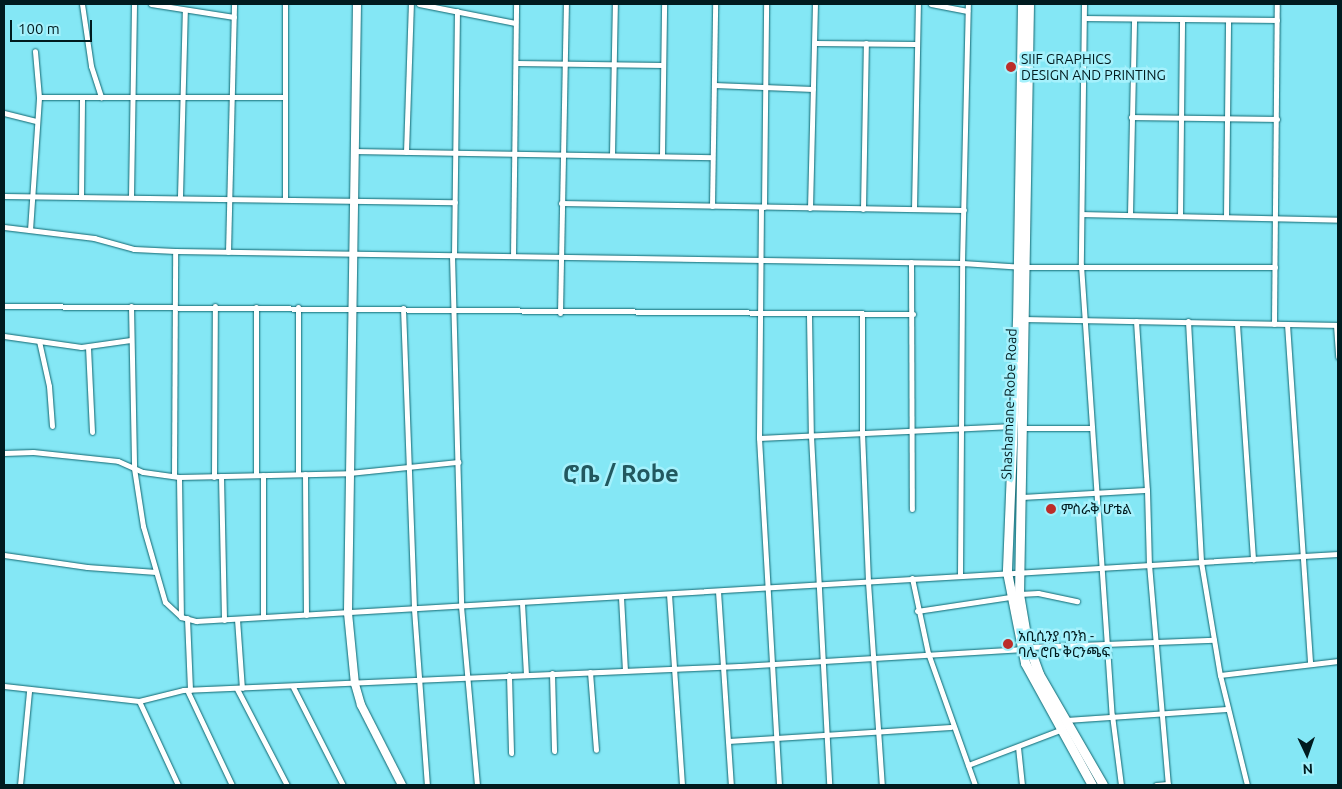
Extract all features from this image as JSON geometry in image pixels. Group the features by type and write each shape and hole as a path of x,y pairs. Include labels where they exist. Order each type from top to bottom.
{"main road":[{"name":"Shashamane-Robe Road","path":"1022,4 1021,266 1025,320 1007,572 1010,597 1040,694 1092,785"},
{"name":"Shashamane-Robe Road","path":"1029,4 1018,427 1020,497 1019,594 1025,648 1103,785"}],"street":[{"path":"82,4 91,66 101,97"},
{"path":"131,196 134,4"},
{"path":"152,4 234,17"},
{"path":"228,252 234,4"},
{"path":"285,4 285,198"},
{"path":"357,4 351,308 348,613 355,684 361,705 402,785"},
{"path":"406,152 411,4"},
{"path":"420,4 515,23"},
{"path":"513,256 516,4"},
{"path":"560,313 566,4"},
{"path":"612,155 615,4"},
{"path":"662,155 664,4"},
{"path":"712,206 716,4"},
{"path":"766,4 763,207 760,260 759,438 779,785"},
{"path":"810,208 815,4"},
{"path":"914,210 918,4"},
{"path":"931,4 968,11"},
{"path":"960,574 962,263 968,4"},
{"path":"1084,4 1081,266 1112,716 1121,785"},
{"path":"1274,324 1277,4"},
{"path":"180,196 185,10"},
{"path":"457,11 453,255 454,312 464,668 469,678 477,785"},
{"path":"1084,18 1228,21 1277,20"},
{"path":"1130,214 1134,20"},
{"path":"1180,216 1182,20"},
{"path":"1226,217 1228,21"},
{"path":"815,43 916,44"},
{"path":"863,209 866,43"},
{"path":"30,230 39,97 35,51"},
{"path":"516,63 663,65"},
{"path":"714,85 813,89"},
{"path":"39,97 284,97"},
{"path":"81,197 82,97"},
{"path":"4,113 37,121"},
{"path":"1131,117 1277,119"},
{"path":"355,151 712,157"},
{"path":"4,196 180,196 455,202"},
{"path":"561,203 964,210"},
{"path":"1082,214 1338,220"},
{"path":"4,227 94,238 134,249 175,251 352,252 962,263 1021,266 1275,267"},
{"path":"175,251 177,477 189,690 232,785"},
{"path":"911,262 913,314 910,430 912,509"},
{"path":"4,306 403,308 454,312 560,313 913,314"},
{"path":"130,306 134,468 142,526 165,602 184,617 196,621 820,585 960,574 1338,554"},
{"path":"214,477 215,306"},
{"path":"256,307 256,475"},
{"path":"298,307 298,474"},
{"path":"403,308 414,609 427,785"},
{"path":"862,313 862,432 868,582 882,785"},
{"path":"809,315 811,436 829,785"},
{"path":"1025,320 1188,321 1237,324 1337,325 1338,357"},
{"path":"1136,321 1147,490 1149,564 1168,785 1156,785"},
{"path":"1188,321 1201,562 1220,675 1247,785"},
{"path":"1237,324 1253,559"},
{"path":"1287,324 1310,662"},
{"path":"4,336 88,347 131,340"},
{"path":"39,342 49,386 52,426"},
{"path":"88,347 92,432"},
{"path":"759,438 961,427 1092,428"},
{"path":"4,452 33,452 118,461 134,468 177,477 349,473 458,462"},
{"path":"305,474 306,615"},
{"path":"263,475 263,617"},
{"path":"221,476 224,620"},
{"path":"1020,497 1147,490"},
{"path":"4,556 87,567 156,572"},
{"path":"912,578 917,611 928,654 951,727 975,785"},
{"path":"718,591 731,785"},
{"path":"669,594 682,785"},
{"path":"1019,594 1038,594 1077,601"},
{"path":"621,597 625,670"},
{"path":"917,611 1010,597"},
{"path":"522,603 526,674"},
{"path":"237,619 240,688 287,785"},
{"path":"4,686 29,691 139,701 189,690 293,687 526,674 724,666 1107,643 1214,640"},
{"path":"1220,675 1310,662 1338,661"},
{"path":"590,672 596,750"},
{"path":"552,673 554,751"},
{"path":"509,675 511,753"},
{"path":"293,687 343,785"},
{"path":"20,785 29,691"},
{"path":"139,701 178,785"},
{"path":"1065,720 1228,709"},
{"path":"728,742 951,727"},
{"path":"968,765 1060,730"},
{"path":"1018,747 1022,785"}],"place":[{"name":"SIIF GRAPHICS DESIGN AND PRINTING","path":"1011,67"},
{"name":"ምስራቅ ሆቴል","path":"1051,509"},
{"name":"አቢሲንያ ባንክ - ባሌ ሮቤ ቅርንጫፍ","path":"1008,644"}],"district":[{"name":"ሮቤ / Robe","path":"621,474"}]}
